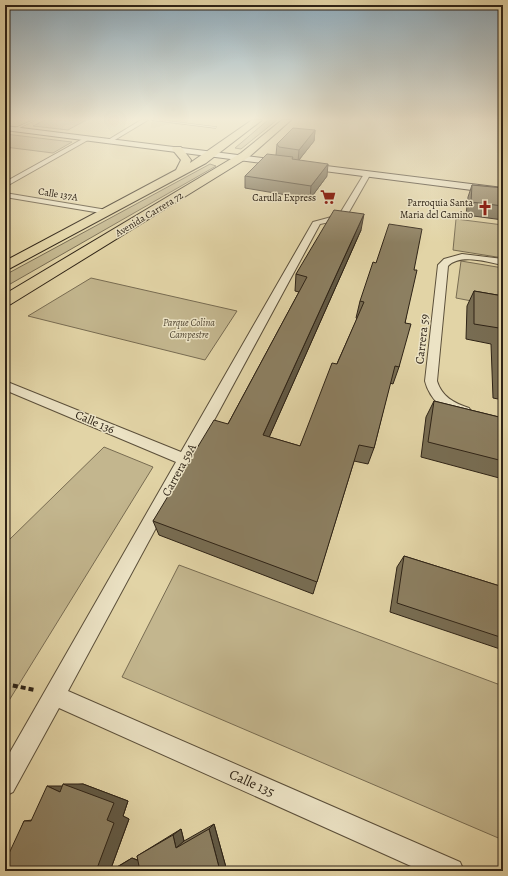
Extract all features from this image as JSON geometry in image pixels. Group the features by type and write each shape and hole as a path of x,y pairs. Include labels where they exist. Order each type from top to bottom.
{"highway":[{"path":"181,172 186,161"},
{"name":"Avenida Carrera 72","path":"5,267 201,161"},
{"name":"Avenida Carrera 72","path":"5,301 235,161"}],"main road":[{"path":"268,161 366,175 426,181"},
{"path":"279,161 503,191"}],"street":[{"path":"5,185 47,161"},
{"name":"Carrera 59A","path":"5,784 53,695 317,222 342,217 366,175"},
{"name":"Calle 137A","path":"5,195 107,212"},
{"name":"Carrera 59","path":"474,414 448,406 436,394 430,380 443,265 449,259 466,257 503,262"},
{"name":"Calle 136","path":"5,385 185,460"},
{"name":"Calle 135","path":"53,695 451,871"}],"path":[{"path":"5,684 53,695"}],"green space":[{"path":"210,164 216,166 5,287 5,275"},
{"path":"456,219 503,225 503,258 453,250"},
{"path":"461,261 503,268 503,307 456,298"},
{"name":"Parque Colina Campestre","path":"91,278 237,311 205,360 28,316"},
{"path":"104,447 153,467 5,707 5,538 9,540"},
{"path":"179,565 503,686 503,840 122,677"}],"building":[{"path":"260,161 306,161 328,164 311,186 245,176"},
{"path":"472,185 503,188 503,206 471,202"},
{"path":"334,210 364,214 263,435 300,446 332,363 337,364 364,302 360,301 373,262 376,263 389,224 422,229 414,270 417,270 405,323 411,324 399,367 395,366 374,448 359,445 317,582 153,521 214,420 228,424 307,277 296,274"},
{"path":"474,291 503,296 503,381 499,328 474,324"},
{"path":"434,401 503,418 503,461 428,442"},
{"path":"404,556 503,587 503,638 397,603"},
{"path":"63,784 114,803 107,820 114,823 96,871 5,871 5,862 24,821 31,821 47,786 60,792"},
{"path":"209,829 220,871 140,871 137,856 173,835 176,848"},
{"path":"117,867 126,871 111,871"}],"place":[{"name":"Carulla Express","path":"328,197"},
{"name":"Parroquia Santa Maria del Camino","path":"485,208"}]}
